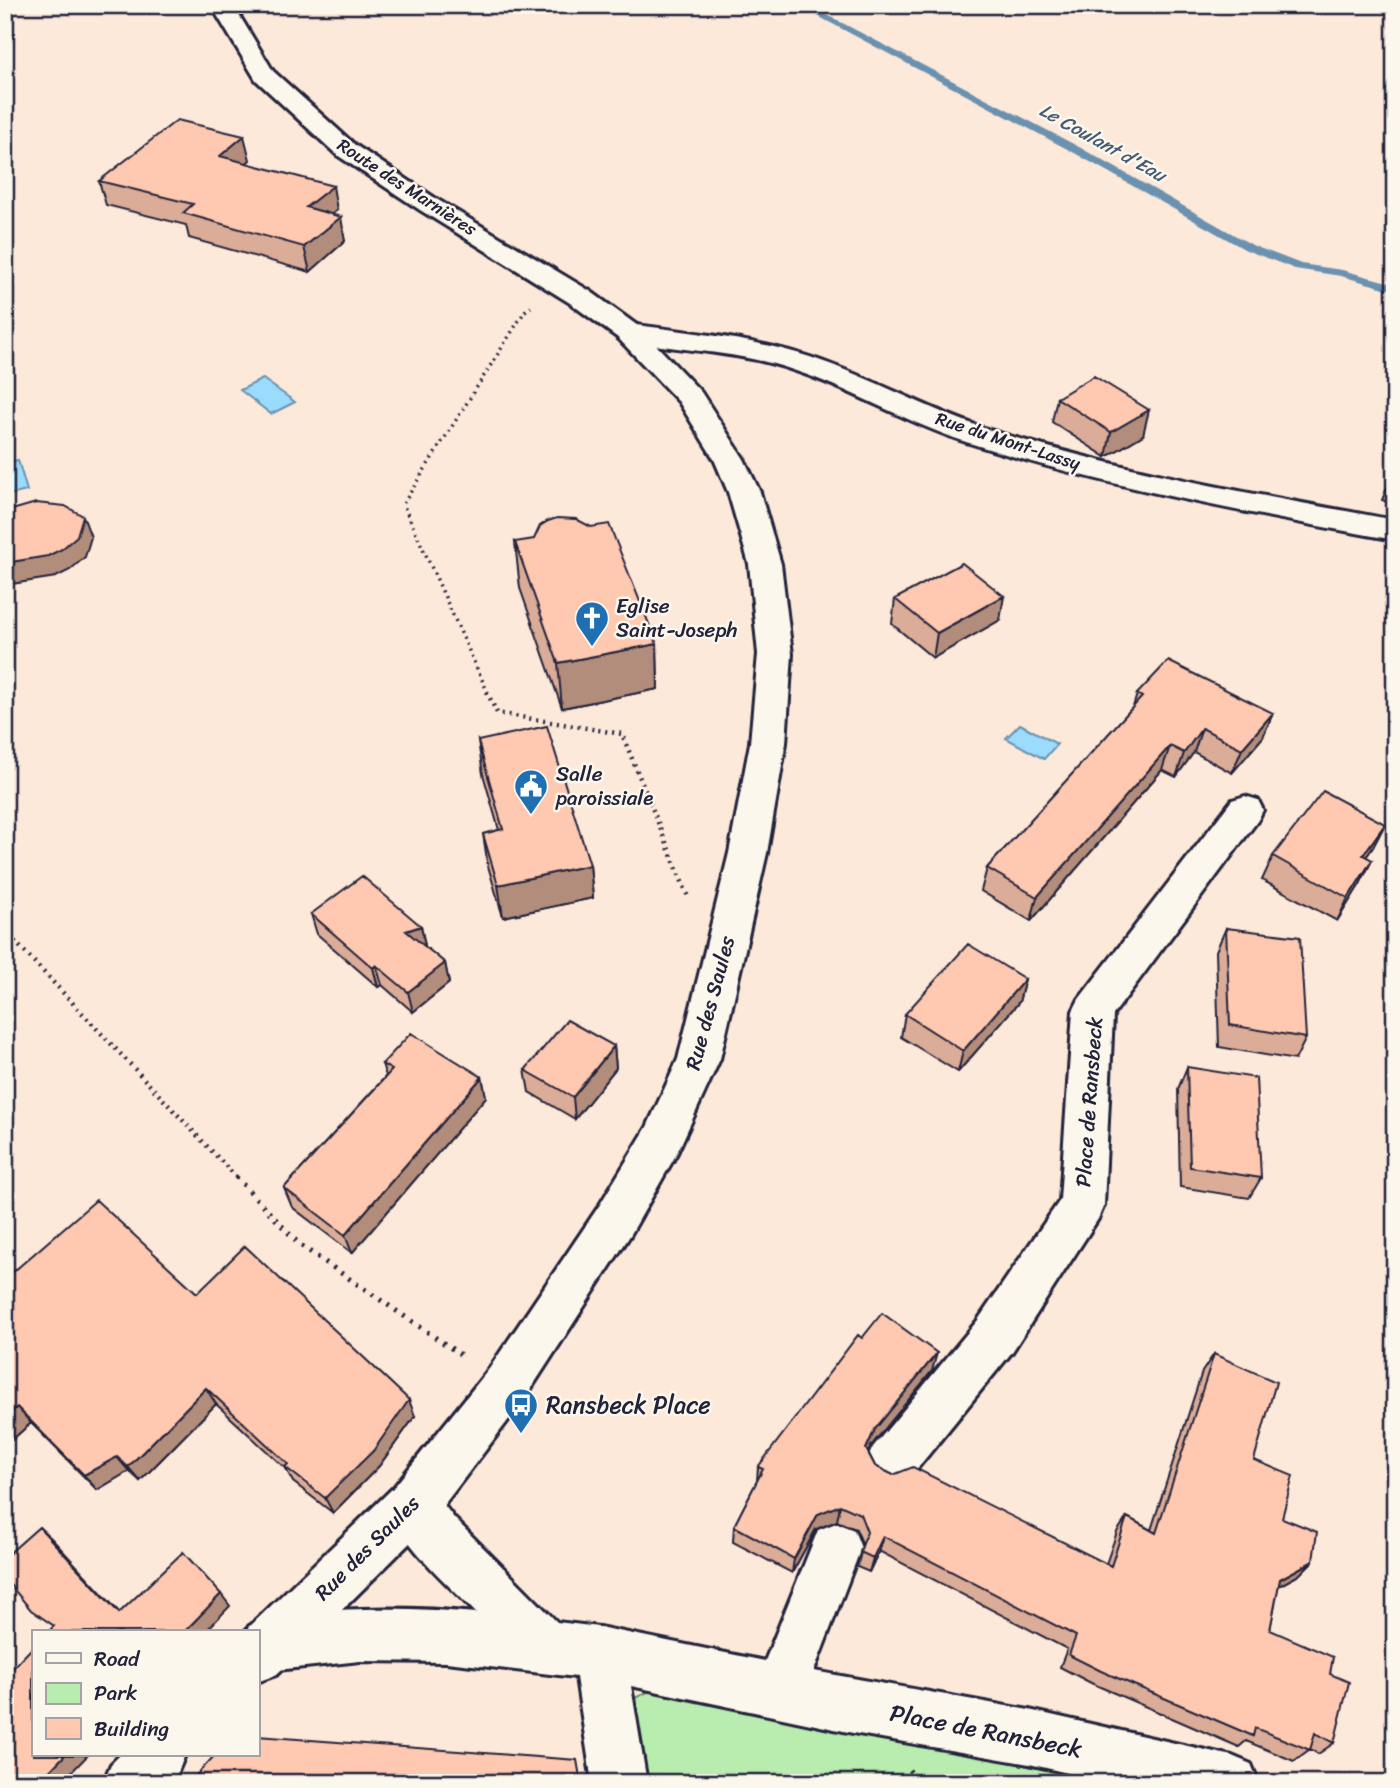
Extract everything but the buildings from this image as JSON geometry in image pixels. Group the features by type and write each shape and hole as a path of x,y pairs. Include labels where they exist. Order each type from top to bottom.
{"street":[{"name":"Route des Marnières","path":"222,5 264,75 346,150 429,205 562,285 628,332"},
{"name":"Rue du Mont-Lassy","path":"628,332 736,346 798,363 974,435 1088,467 1251,505 1395,530"},
{"name":"Rue des Saules","path":"263,1651 412,1506 506,1385 615,1220 662,1140 699,1059 748,853 768,743 775,653 765,564 755,525 729,459 691,398 628,332"},
{"name":"Place de Ransbeck","path":"890,1464 995,1336 1082,1205 1093,1011 1245,810"},
{"path":"412,1506 436,1536 546,1648"},
{"path":"780,1690 836,1548"},
{"name":"Place de Ransbeck","path":"263,1651 360,1635 446,1636 599,1653 1029,1737 1232,1783"},
{"path":"599,1653 620,1783"},
{"path":"130,1783 157,1756"}],"path":[{"path":"562,285 525,311 403,503 497,713 622,734 719,975"},
{"path":"5,931 300,1245 506,1385"}],"green space":[{"path":"658,1687 1108,1783 640,1783 629,1729 635,1698"}],"water":[{"path":"263,379 295,402 271,414 240,390"},
{"path":"18,460 27,491 5,496 5,463"},
{"path":"1020,724 1057,744 1044,759 1006,738"}],"waterway":[{"name":"Le Coulant d'Eau","path":"801,5 1075,149 1250,248 1299,267 1342,273 1395,288"}],"place":[{"name":"Eglise Saint-Joseph","path":"592,648"},
{"name":"Salle paroissiale","path":"531,816"},
{"name":"Ransbeck Place","path":"521,1435"}]}
